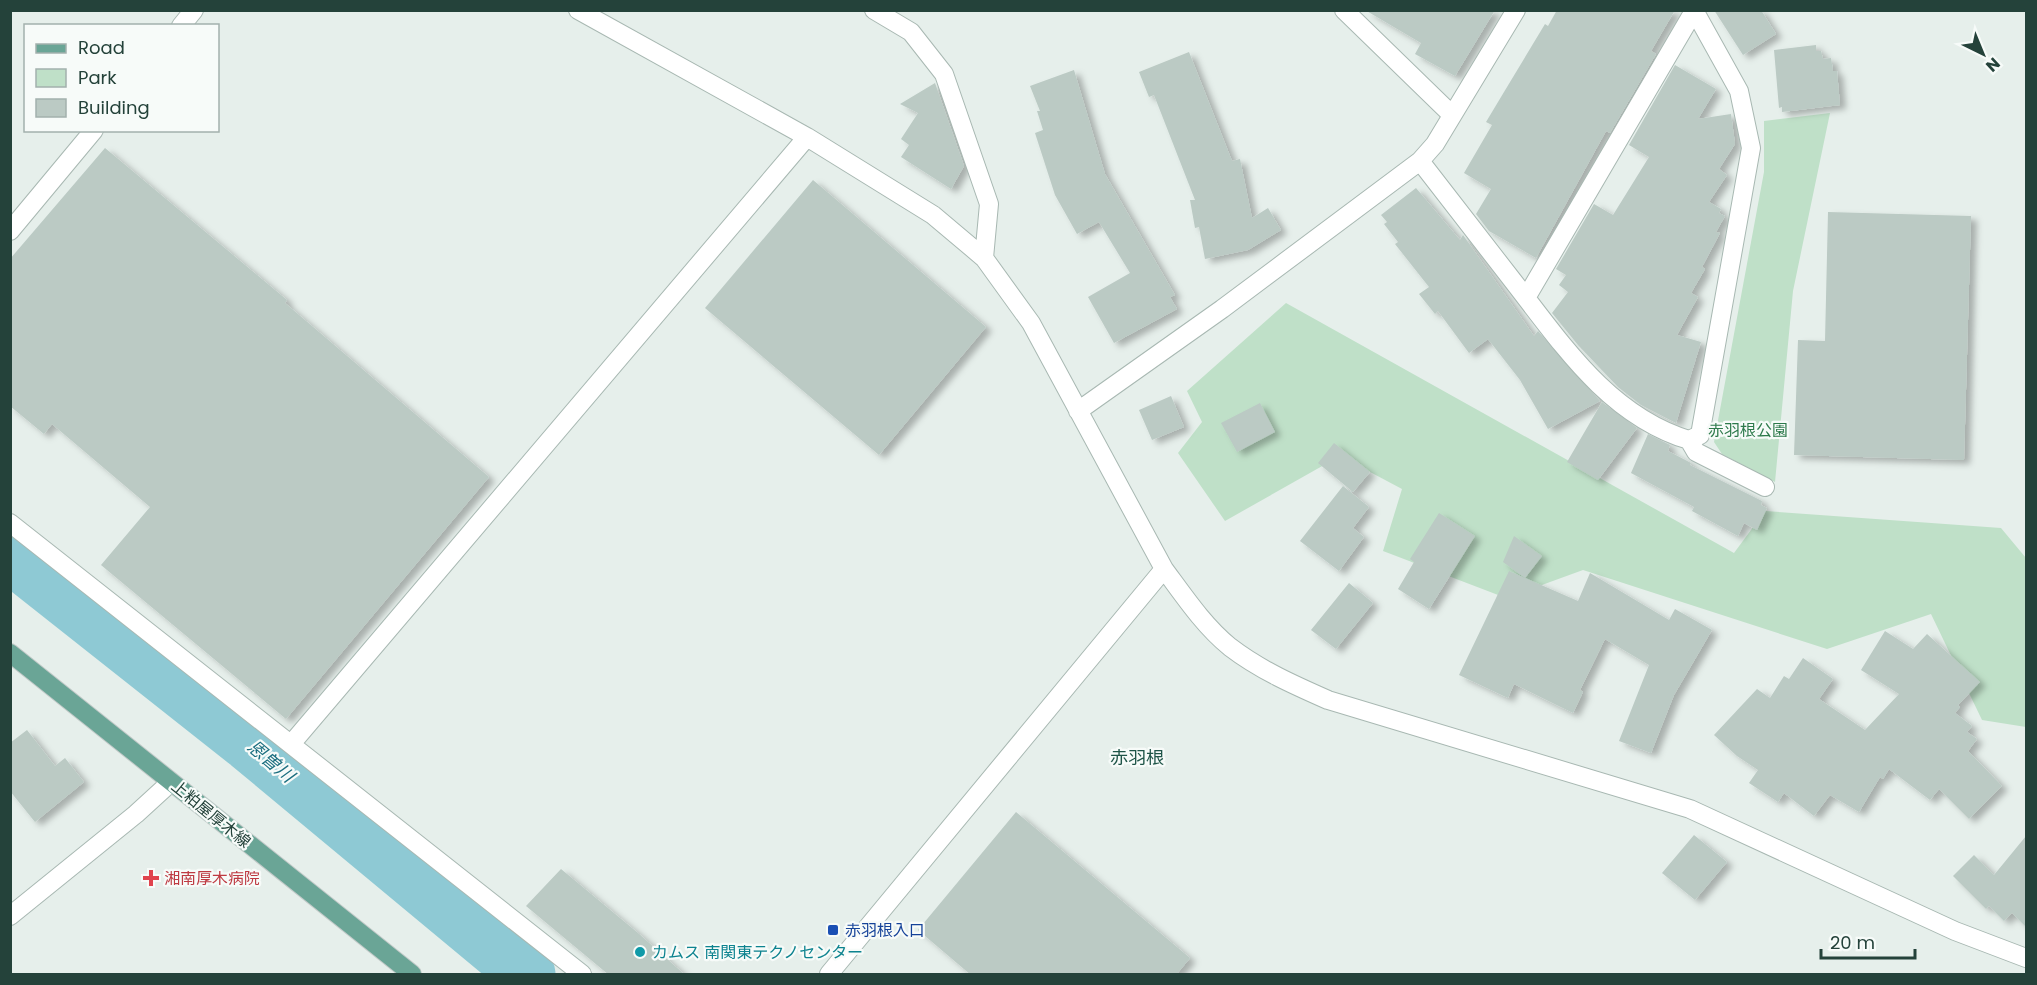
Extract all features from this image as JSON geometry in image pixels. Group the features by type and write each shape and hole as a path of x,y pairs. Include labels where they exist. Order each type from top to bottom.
{"main road":[{"name":"上粕屋厚木線","path":"10,653 412,975"}],"street":[{"path":"184,24 194,10"},
{"path":"578,10 807,137 933,215 984,258 1031,323 1164,569 1191,606 1230,647 1280,679 1328,700 1690,809 1954,931 2026,958"},
{"path":"874,10 911,32 944,74 989,204 984,258"},
{"path":"1344,10 1452,115"},
{"path":"1078,411 1222,309 1420,162 1435,144 1516,10"},
{"path":"1420,162 1594,383 1631,413 1667,434 1689,440 1700,435 1751,148 1739,91 1694,11"},
{"path":"1526,298 1694,11"},
{"path":"10,231 92,132"},
{"path":"292,743 807,137"},
{"path":"1689,440 1696,452 1765,487"},
{"path":"10,523 292,743 582,975"},
{"path":"829,975 1164,569"},
{"path":"10,916 136,814 171,782"}],"green space":[{"name":"赤羽根公園","path":"1830,113 1793,291 1775,482 1722,454 1714,442 1764,172 1764,121"},
{"path":"1286,303 1734,553 1765,511 2001,528 2026,558 2026,727 1982,720 1931,614 1827,649 1583,570 1506,598 1383,551 1402,489 1340,456 1225,521 1178,453 1202,422 1187,391"}],"building":[{"path":"1365,10 1495,10 1455,76 1415,54 1421,43"},
{"path":"1557,10 1675,10 1651,51 1656,54 1610,133 1606,131 1536,258 1489,231 1476,214 1491,189 1464,173 1492,125 1486,122 1545,24 1548,26"},
{"path":"1714,10 1761,10 1776,34 1743,55"},
{"path":"1816,45 1816,51 1821,51 1823,59 1831,58 1833,71 1837,71 1840,105 1782,112 1782,107 1779,108 1774,50"},
{"path":"1189,52 1232,161 1240,159 1252,218 1268,208 1281,230 1248,250 1205,259 1199,227 1195,228 1190,200 1195,200 1154,95 1149,97 1139,72"},
{"path":"1675,65 1716,89 1698,119 1731,114 1735,144 1719,169 1727,175 1709,202 1721,209 1719,213 1725,216 1716,232 1720,233 1702,267 1705,269 1691,293 1698,297 1677,335 1701,342 1676,423 1641,405 1618,387 1578,345 1552,313 1568,292 1559,285 1566,275 1556,269 1594,204 1613,215 1649,157 1629,145"},
{"path":"1074,70 1105,174 1175,295 1170,297 1177,309 1114,343 1088,297 1130,273 1099,222 1077,234 1055,195 1035,133 1043,130 1037,111 1040,111 1030,86"},
{"path":"935,83 964,166 951,189 901,157 909,145 901,139 918,113 900,104"},
{"path":"105,148 287,300 285,303 489,477 286,719 101,565 150,507 52,424 44,434 10,406 10,259"},
{"path":"813,180 986,327 879,455 705,308"},
{"path":"1416,188 1460,240 1463,235 1534,336 1538,331 1600,401 1548,429 1520,380 1488,339 1469,353 1438,311 1435,314 1419,294 1429,287 1395,244 1398,242 1384,224 1387,222 1381,215"},
{"path":"1828,212 1971,216 1964,460 1794,455 1798,340 1825,341"},
{"path":"1171,396 1184,427 1152,440 1139,410"},
{"path":"1602,402 1637,428 1598,480 1567,462"},
{"path":"1260,403 1275,432 1237,452 1221,423"},
{"path":"1648,434 1670,445 1668,451 1691,463 1690,465 1762,501 1761,505 1767,508 1757,530 1744,523 1738,536 1692,511 1694,507 1631,473"},
{"path":"1334,443 1370,472 1353,492 1318,463"},
{"path":"1343,486 1369,507 1353,528 1364,537 1339,571 1300,541"},
{"path":"1439,513 1475,536 1429,609 1398,589 1414,562 1410,559"},
{"path":"1514,536 1542,556 1525,578 1503,562"},
{"path":"1509,571 1578,601 1590,573 1669,620 1675,609 1712,630 1674,695 1651,753 1619,741 1649,665 1605,639 1580,690 1583,692 1573,713 1514,684 1508,698 1459,675"},
{"path":"1349,583 1373,603 1336,649 1311,630"},
{"path":"1885,631 1913,649 1927,634 1980,682 1958,705 1960,707 1955,713 1972,726 1967,732 1977,739 1968,751 2002,786 1969,819 1939,789 1930,800 1889,769 1883,779 1880,777 1859,812 1830,795 1814,816 1784,793 1778,802 1749,783 1758,770 1737,756 1714,735 1757,689 1770,698 1784,676 1789,679 1803,658 1833,679 1819,699 1865,730 1899,694 1861,670"},
{"path":"27,730 55,766 65,758 84,782 35,822 10,791 10,743"},
{"path":"1016,812 1190,958 1176,975 971,975 918,930"},
{"path":"1694,835 1727,862 1695,900 1662,873"},
{"path":"2026,836 2026,927 2012,913 2004,921 1989,906 1986,909 1953,876 1974,855 1994,875"},
{"path":"561,869 685,975 609,975 526,906"}],"waterway":[{"name":"恩曽川","path":"10,554 249,743 527,974"}],"place":[{"name":"湘南厚木病院","path":"151,878"},
{"name":"赤羽根入口","path":"833,930"},
{"name":"カムス 南関東テクノセンター","path":"640,952"}],"district":[{"name":"赤羽根","path":"1137,757"}]}
